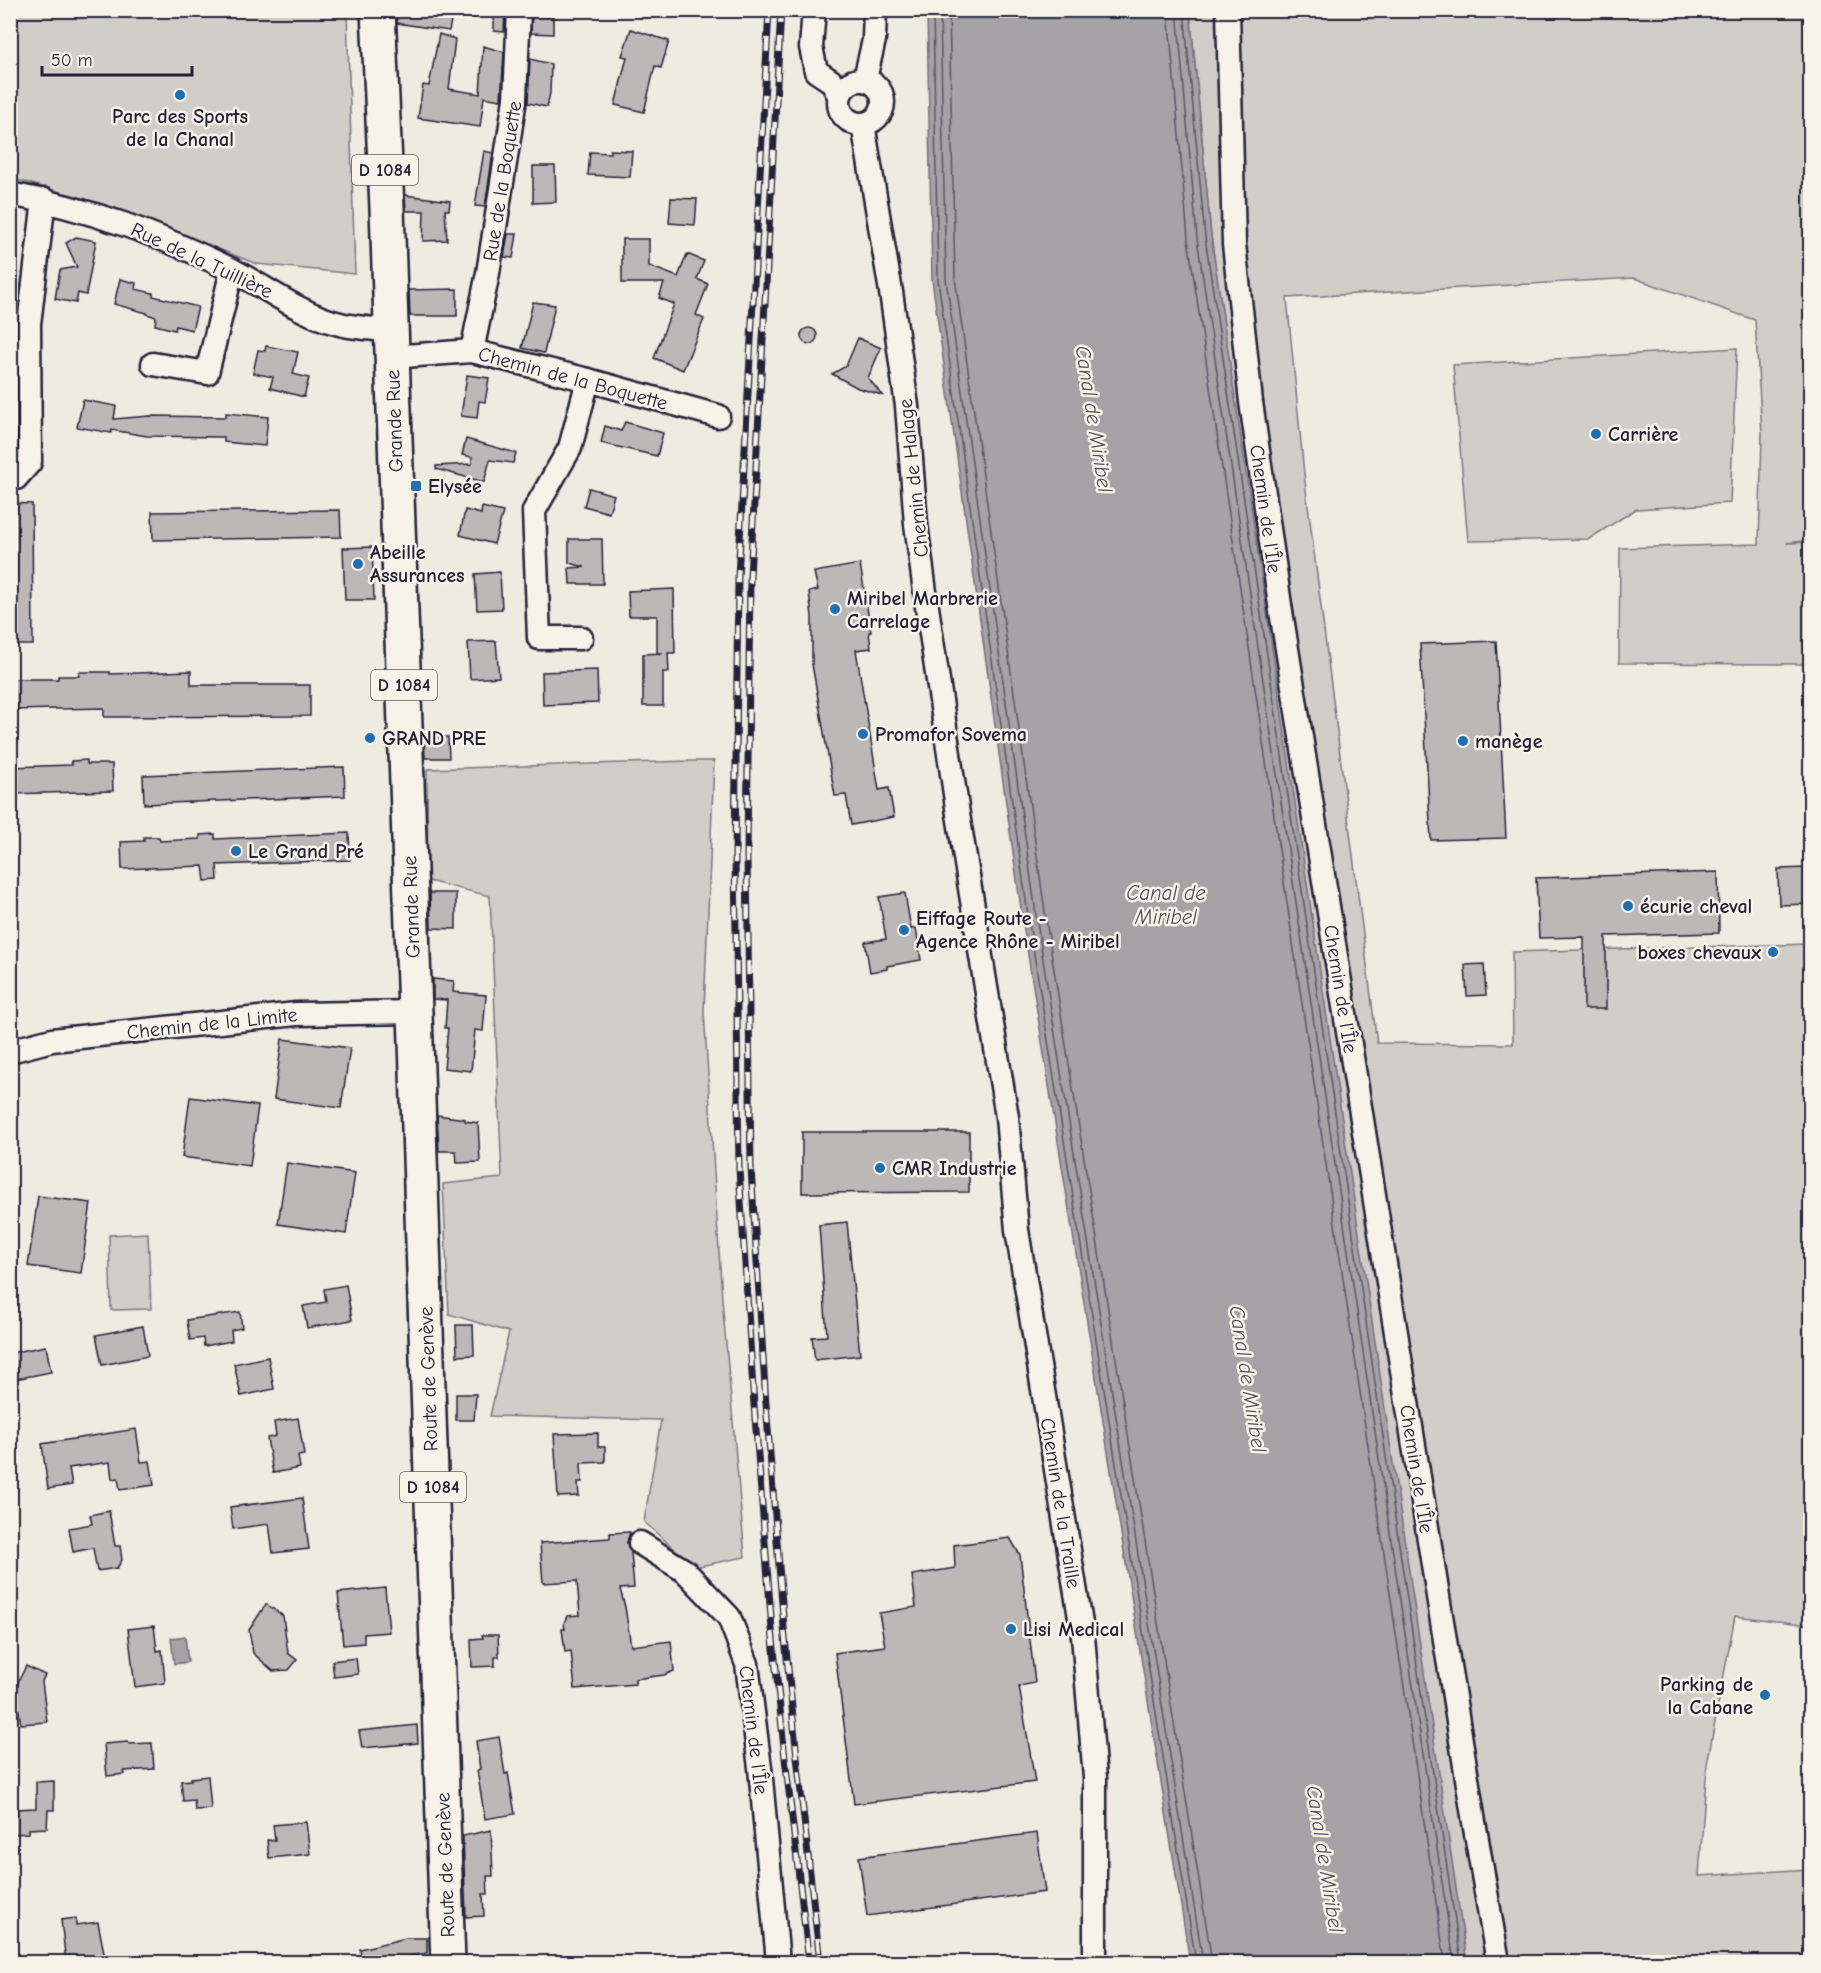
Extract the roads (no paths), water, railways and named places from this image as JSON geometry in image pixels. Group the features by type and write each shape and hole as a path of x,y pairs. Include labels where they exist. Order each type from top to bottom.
{"main road":[{"name":"Grande Rue","path":"378,10 387,196 416,1012"},
{"name":"Route de Genève","path":"416,1012 448,1962"}],"street":[{"name":"Rue de la Boquette","path":"472,351 488,273 515,99 519,10"},
{"path":"814,10 811,47 816,71 831,81 839,95"},
{"path":"865,79 874,40 875,10"},
{"name":"Chemin de l'Île","path":"1228,10 1234,244 1253,413 1316,837 1473,1822 1498,1962"},
{"path":"865,79 879,88 883,102 879,115 874,120 863,124 854,123 839,109 839,95 842,89 854,80 865,79"},
{"name":"Chemin de Halage","path":"863,124 907,406 916,524 927,607 1007,1117"},
{"name":"Rue de la Tuillière","path":"10,194 44,200 92,213 151,233 232,270 310,313 391,344"},
{"path":"10,478 16,478 30,462 29,324 44,200"},
{"path":"153,364 207,373 232,270"},
{"name":"Chemin de la Boquette","path":"391,344 472,351 718,416"},
{"path":"581,638 540,638 534,511 570,448 588,380"},
{"name":"Chemin de la Limite","path":"10,1051 52,1040 296,1014 416,1012"},
{"name":"Chemin de la Traille","path":"1007,1117 1017,1230 1083,1636 1095,1778 1095,1962"},
{"name":"Chemin de l'Île","path":"640,1543 685,1571 729,1617 747,1664 760,1768 778,1962"}],"water":[{"name":"Canal de Miribel","path":"927,11 1190,11 1211,236 1467,1962 1190,1962 1024,930 932,280"},
{"path":"185,1636 188,1662 174,1664 171,1638"}],"railway":[{"path":"769,10 738,577 735,857 739,1169 754,1405 772,1629 809,1962"},
{"path":"781,10 750,577 747,856 751,1168 766,1404 784,1628 820,1962"}],"place":[{"name":"Parc des Sports de la Chanal","path":"180,95"},
{"name":"Carrière","path":"1596,434"},
{"name":"Elysée","path":"416,486"},
{"name":"Abeille Assurances","path":"358,564"},
{"name":"Miribel Marbrerie Carrelage","path":"835,609"},
{"name":"Promafor Sovema","path":"863,734"},
{"name":"GRAND PRE","path":"370,738"},
{"name":"manège","path":"1463,741"},
{"name":"Le Grand Pré","path":"236,851"},
{"name":"écurie cheval","path":"1628,906"},
{"name":"Eiffage Route - Agence Rhône - Miribel","path":"904,930"},
{"name":"boxes chevaux","path":"1773,952"},
{"name":"CMR Industrie","path":"880,1168"},
{"name":"Lisi Medical","path":"1011,1629"},
{"name":"Parking de la Cabane","path":"1765,1695"}]}
